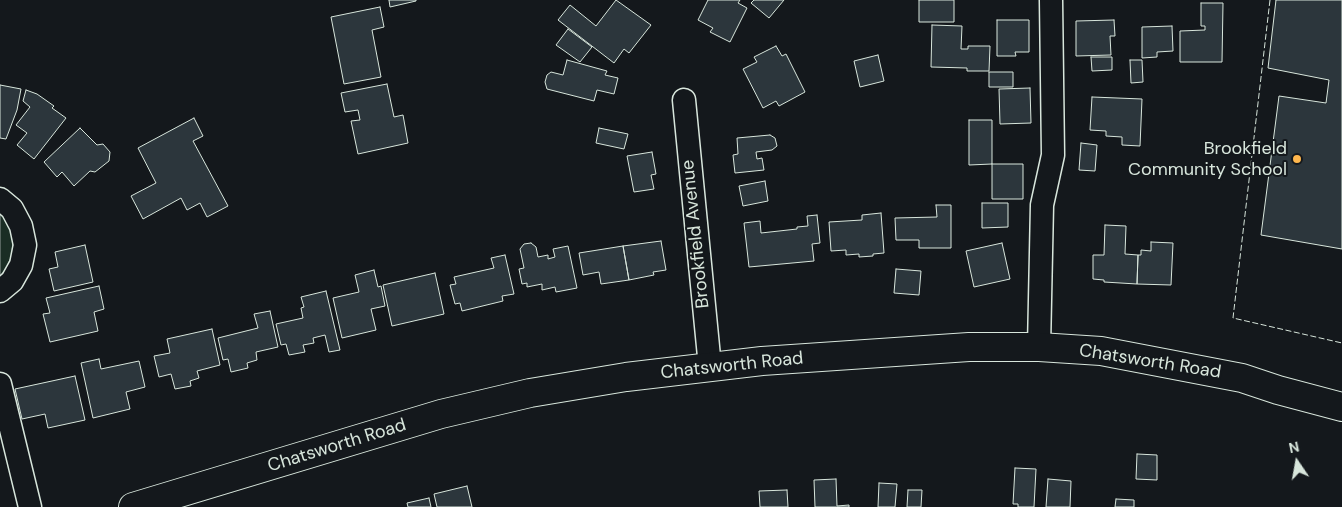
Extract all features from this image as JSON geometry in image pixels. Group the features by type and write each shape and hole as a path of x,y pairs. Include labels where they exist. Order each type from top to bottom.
{"highway":[{"name":"Chatsworth Road","path":"133,507 441,414 530,393 626,377 762,361 969,348 1039,347 1117,353 1242,378 1342,407"}],"street":[{"path":"1039,347 1042,205 1053,155 1052,0"},
{"name":"Brookfield Avenue","path":"684,100 710,367"},
{"path":"0,199 12,209 21,226 25,245 21,265 12,282 0,291"},
{"path":"0,384 30,507"}],"green space":[{"path":"0,213 9,225 13,240 12,255 6,269 0,276"}],"building":[{"path":"389,0 416,0 416,1 390,7"},
{"path":"616,0 651,25 629,53 624,49 614,63 558,20 570,5 596,26"},
{"path":"708,0 740,0 738,3 747,8 730,42 710,32 713,28 698,20"},
{"path":"754,0 784,0 769,18 751,3"},
{"path":"919,0 954,0 954,22 919,22"},
{"path":"1276,0 1342,0 1342,249 1261,235 1279,96 1326,103 1329,80 1268,68"},
{"path":"1201,3 1223,3 1222,62 1180,62 1180,31 1205,30 1205,26 1201,26"},
{"path":"380,7 384,27 372,30 381,77 344,84 331,17"},
{"path":"997,20 1029,20 1029,52 1015,52 1016,56 997,56"},
{"path":"1114,20 1115,36 1110,36 1111,55 1076,56 1076,21"},
{"path":"932,25 962,26 961,49 968,49 968,46 990,46 989,71 967,71 967,68 931,67"},
{"path":"1172,26 1173,51 1157,52 1157,57 1142,58 1142,27"},
{"path":"568,29 592,47 580,62 556,45"},
{"path":"776,46 782,56 786,54 805,92 779,106 776,101 763,108 743,69 757,62 754,57"},
{"path":"878,55 884,81 860,87 854,61"},
{"path":"1091,57 1112,57 1112,70 1092,71"},
{"path":"567,60 607,71 605,75 618,78 614,94 597,90 594,101 547,89 545,82 547,75 551,72 563,75"},
{"path":"1130,60 1142,60 1143,82 1131,83"},
{"path":"989,72 1013,72 1013,87 989,87"},
{"path":"387,84 394,117 403,115 408,143 358,154 351,121 360,120 358,110 345,112 341,93"},
{"path":"0,85 21,89 17,110 6,139 0,138"},
{"path":"1030,88 1031,123 1000,124 999,89"},
{"path":"26,90 37,94 54,106 52,108 66,118 34,159 17,145 27,133 16,125 30,107 23,101"},
{"path":"1092,97 1142,99 1140,146 1122,145 1122,137 1106,136 1106,131 1090,130"},
{"path":"194,118 203,136 193,141 228,206 207,217 200,203 187,210 181,198 143,219 131,196 156,183 138,148"},
{"path":"969,120 992,120 992,164 969,165"},
{"path":"80,128 97,145 103,144 110,152 109,161 95,172 90,171 74,186 62,172 57,177 44,162"},
{"path":"599,128 628,134 624,149 596,143"},
{"path":"770,135 775,138 777,146 772,150 756,152 757,159 762,158 764,170 735,173 733,155 738,154 737,138"},
{"path":"1081,143 1097,145 1095,171 1079,170"},
{"path":"652,152 656,174 651,175 654,189 634,192 627,156"},
{"path":"992,164 1023,164 1023,199 992,199"},
{"path":"765,181 768,201 743,206 739,186"},
{"path":"982,203 1008,203 1008,227 982,228"},
{"path":"936,205 951,205 951,248 919,248 919,240 896,240 895,218 937,217"},
{"path":"881,213 884,253 859,257 859,254 846,255 846,250 831,251 829,222 862,220 862,215"},
{"path":"817,215 820,243 812,244 814,261 749,267 744,223 760,221 761,233 808,226 807,216"},
{"path":"1105,225 1126,226 1125,254 1138,255 1137,284 1104,282 1104,280 1093,279 1093,255 1104,255"},
{"path":"661,241 666,270 653,272 654,275 629,280 623,246"},
{"path":"1151,242 1173,243 1171,285 1137,284 1138,255 1141,255 1141,250 1151,251"},
{"path":"531,243 536,247 538,257 548,255 548,259 555,257 553,249 568,246 577,288 556,292 555,287 542,290 542,284 527,287 527,283 522,284 519,269 524,268 520,249 524,244"},
{"path":"1002,243 1010,279 974,287 966,251"},
{"path":"85,245 93,282 54,291 49,269 58,267 55,252"},
{"path":"623,246 629,280 601,284 599,272 583,275 579,253"},
{"path":"505,255 514,294 502,296 503,301 462,311 460,303 455,304 450,285 456,284 454,277 494,268 491,258"},
{"path":"896,269 921,271 919,295 894,293"},
{"path":"374,270 378,287 381,286 385,306 371,309 376,330 342,338 333,298 359,292 355,275"},
{"path":"435,273 444,314 392,326 383,285"},
{"path":"99,286 104,309 94,312 98,331 50,342 43,314 50,313 46,298"},
{"path":"326,291 340,350 329,352 325,335 313,338 314,343 303,345 305,352 289,355 286,344 281,345 276,324 303,318 301,308 304,307 301,297"},
{"path":"270,311 278,347 256,352 257,360 247,363 248,368 231,372 228,359 223,360 218,338 258,328 254,314"},
{"path":"212,329 220,365 197,371 199,378 190,381 191,386 175,389 171,374 159,377 154,356 170,353 167,339"},
{"path":"99,359 101,369 139,361 145,387 126,392 130,409 93,418 81,363"},
{"path":"75,376 85,420 48,428 45,414 22,419 15,389"},
{"path":"1137,454 1157,455 1157,480 1136,479"},
{"path":"1015,468 1036,469 1034,507 1018,507 1018,504 1013,504"},
{"path":"836,479 837,506 849,505 849,507 815,507 814,480"},
{"path":"1048,479 1071,481 1070,507 1046,507"},
{"path":"879,483 897,484 895,507 878,507"},
{"path":"467,486 472,507 437,507 434,494"},
{"path":"787,490 788,507 760,507 759,491"},
{"path":"908,490 922,490 921,507 907,507"},
{"path":"429,498 431,507 408,507 407,503"},
{"path":"1116,499 1134,500 1134,507 1115,507"}],"fence":[{"path":"1270,0 1233,318 1342,343"}],"place":[{"name":"Brookfield Community School","path":"1297,159"}]}
